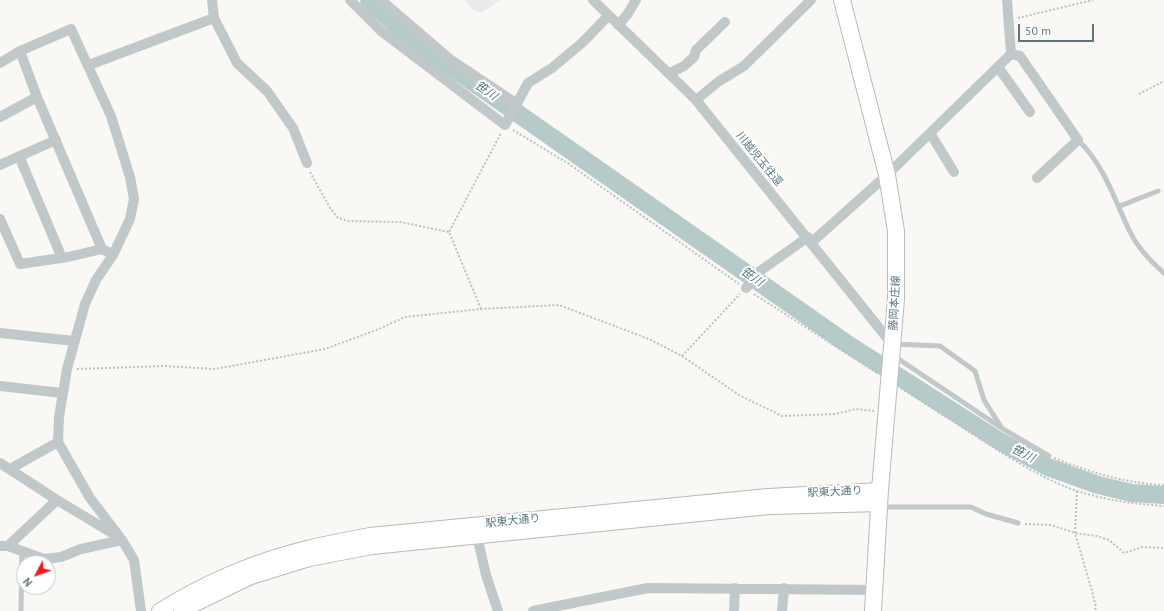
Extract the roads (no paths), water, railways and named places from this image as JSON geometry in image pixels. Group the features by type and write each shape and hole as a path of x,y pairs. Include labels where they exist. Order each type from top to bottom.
{"main road":[{"name":"藤岡本庄線","path":"842,0 887,175 893,207 897,252 896,299 873,611"}],"street":[{"path":"212,0 214,18 237,63 267,91 293,128 307,163"},
{"path":"350,0 381,31 506,123 528,82 552,68 583,42 608,16"},
{"path":"381,0 451,60 517,104"},
{"name":"川越児玉往還","path":"594,0 608,16 670,73 696,100 810,240 892,352"},
{"path":"618,25 636,0"},
{"path":"696,100 718,82 744,66 811,0"},
{"path":"746,288 760,271 810,240 887,175 1011,54 1007,0"},
{"path":"89,65 214,18"},
{"path":"670,73 684,66 694,57 696,50 726,22"},
{"path":"0,63 20,51 71,29 89,65 111,116 133,188 133,209 130,219 113,255 96,280 85,304 74,341 62,393 58,442 90,498 122,540 134,560 141,611"},
{"path":"20,51 37,97 102,249 113,255"},
{"path":"1011,54 1020,56 1078,140 1037,178"},
{"path":"998,67 1030,112"},
{"path":"0,117 37,97"},
{"path":"930,133 954,172"},
{"path":"0,165 56,140"},
{"path":"19,156 62,258"},
{"path":"0,219 20,264 62,258 102,249"},
{"path":"0,333 74,341"},
{"path":"0,386 62,393"},
{"path":"10,469 58,442"},
{"path":"0,463 122,540"},
{"name":"駅東大通り","path":"159,611 178,599 247,566 306,548 370,535 761,496 880,500"},
{"path":"4,546 57,500"},
{"name":"駅東大通り","path":"181,611 251,577 309,559 372,547 769,508 880,500"},
{"path":"477,536 486,576 498,611"},
{"path":"4,546 22,551 44,560 61,557 81,549 122,540"},
{"path":"533,611 546,610 648,588 784,588 874,590"},
{"path":"734,611 735,588"},
{"path":"782,611 784,588"}],"lane":[{"path":"1078,140 1086,148 1102,171 1135,240 1147,257 1164,273"},
{"path":"1120,206 1158,191"},
{"path":"892,352 940,346 975,371 984,400 1003,429"},
{"path":"892,352 1003,429 1050,456"},
{"path":"880,500 971,507 986,514 1018,523"},
{"path":"21,611 22,551"}],"waterway":[{"name":"笹川","path":"369,0 407,36 846,343 1001,442 1048,467 1098,485 1132,493 1164,495"}]}
